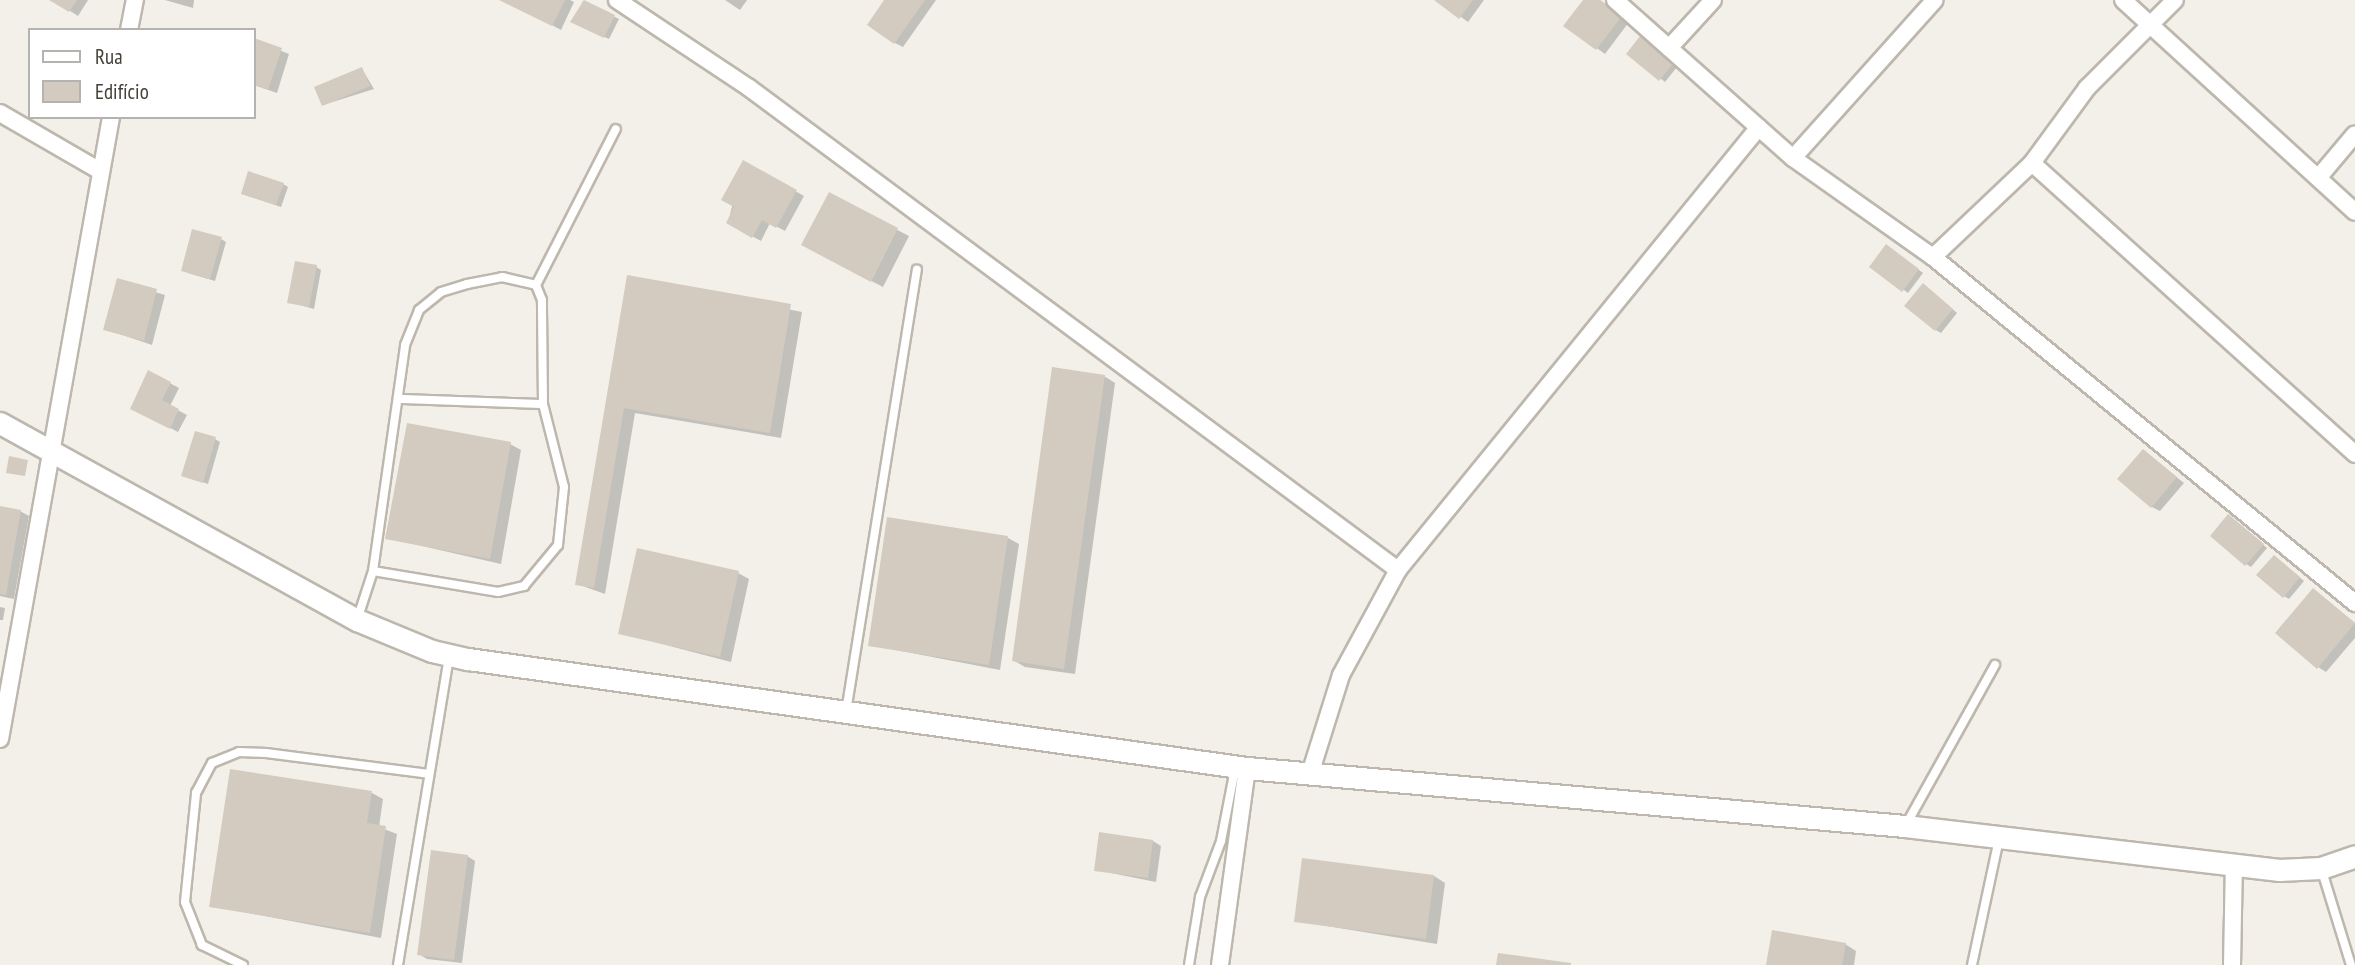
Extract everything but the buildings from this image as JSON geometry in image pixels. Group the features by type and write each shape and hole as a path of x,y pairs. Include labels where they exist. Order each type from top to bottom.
{"street":[{"path":"129,28 135,0"},
{"path":"617,0 748,87 1398,570"},
{"path":"1615,0 1793,158 1933,257 2355,603"},
{"path":"1670,48 1713,0"},
{"path":"1793,158 1934,0"},
{"path":"2123,0 2355,212"},
{"path":"1933,257 2032,163 2087,88 2152,27 2175,0"},
{"path":"0,113 100,171"},
{"path":"0,739 111,119"},
{"path":"1310,774 1340,675 1398,570 1759,127"},
{"path":"2318,178 2355,134"},
{"path":"2032,163 2355,454"},
{"path":"0,423 357,620 449,655 1241,767 1905,826 2234,865 2321,869 2355,856"},
{"path":"1220,965 1241,767"},
{"path":"2232,965 2234,865"}],"lane":[{"path":"373,571 498,592 524,586 540,573 558,545 564,486 543,404 536,285 616,129"},
{"path":"846,713 917,270"},
{"path":"357,620 373,571 400,399 405,345 419,310 441,292 467,284 502,277 536,285"},
{"path":"400,399 543,404"},
{"path":"398,965 449,655"},
{"path":"1905,826 1995,665"},
{"path":"243,965 202,945 185,902 196,793 212,763 239,752 266,753 429,774"},
{"path":"1189,965 1200,897 1221,841 1241,767"},
{"path":"1972,965 2000,836"},
{"path":"2321,869 2351,965"}]}
